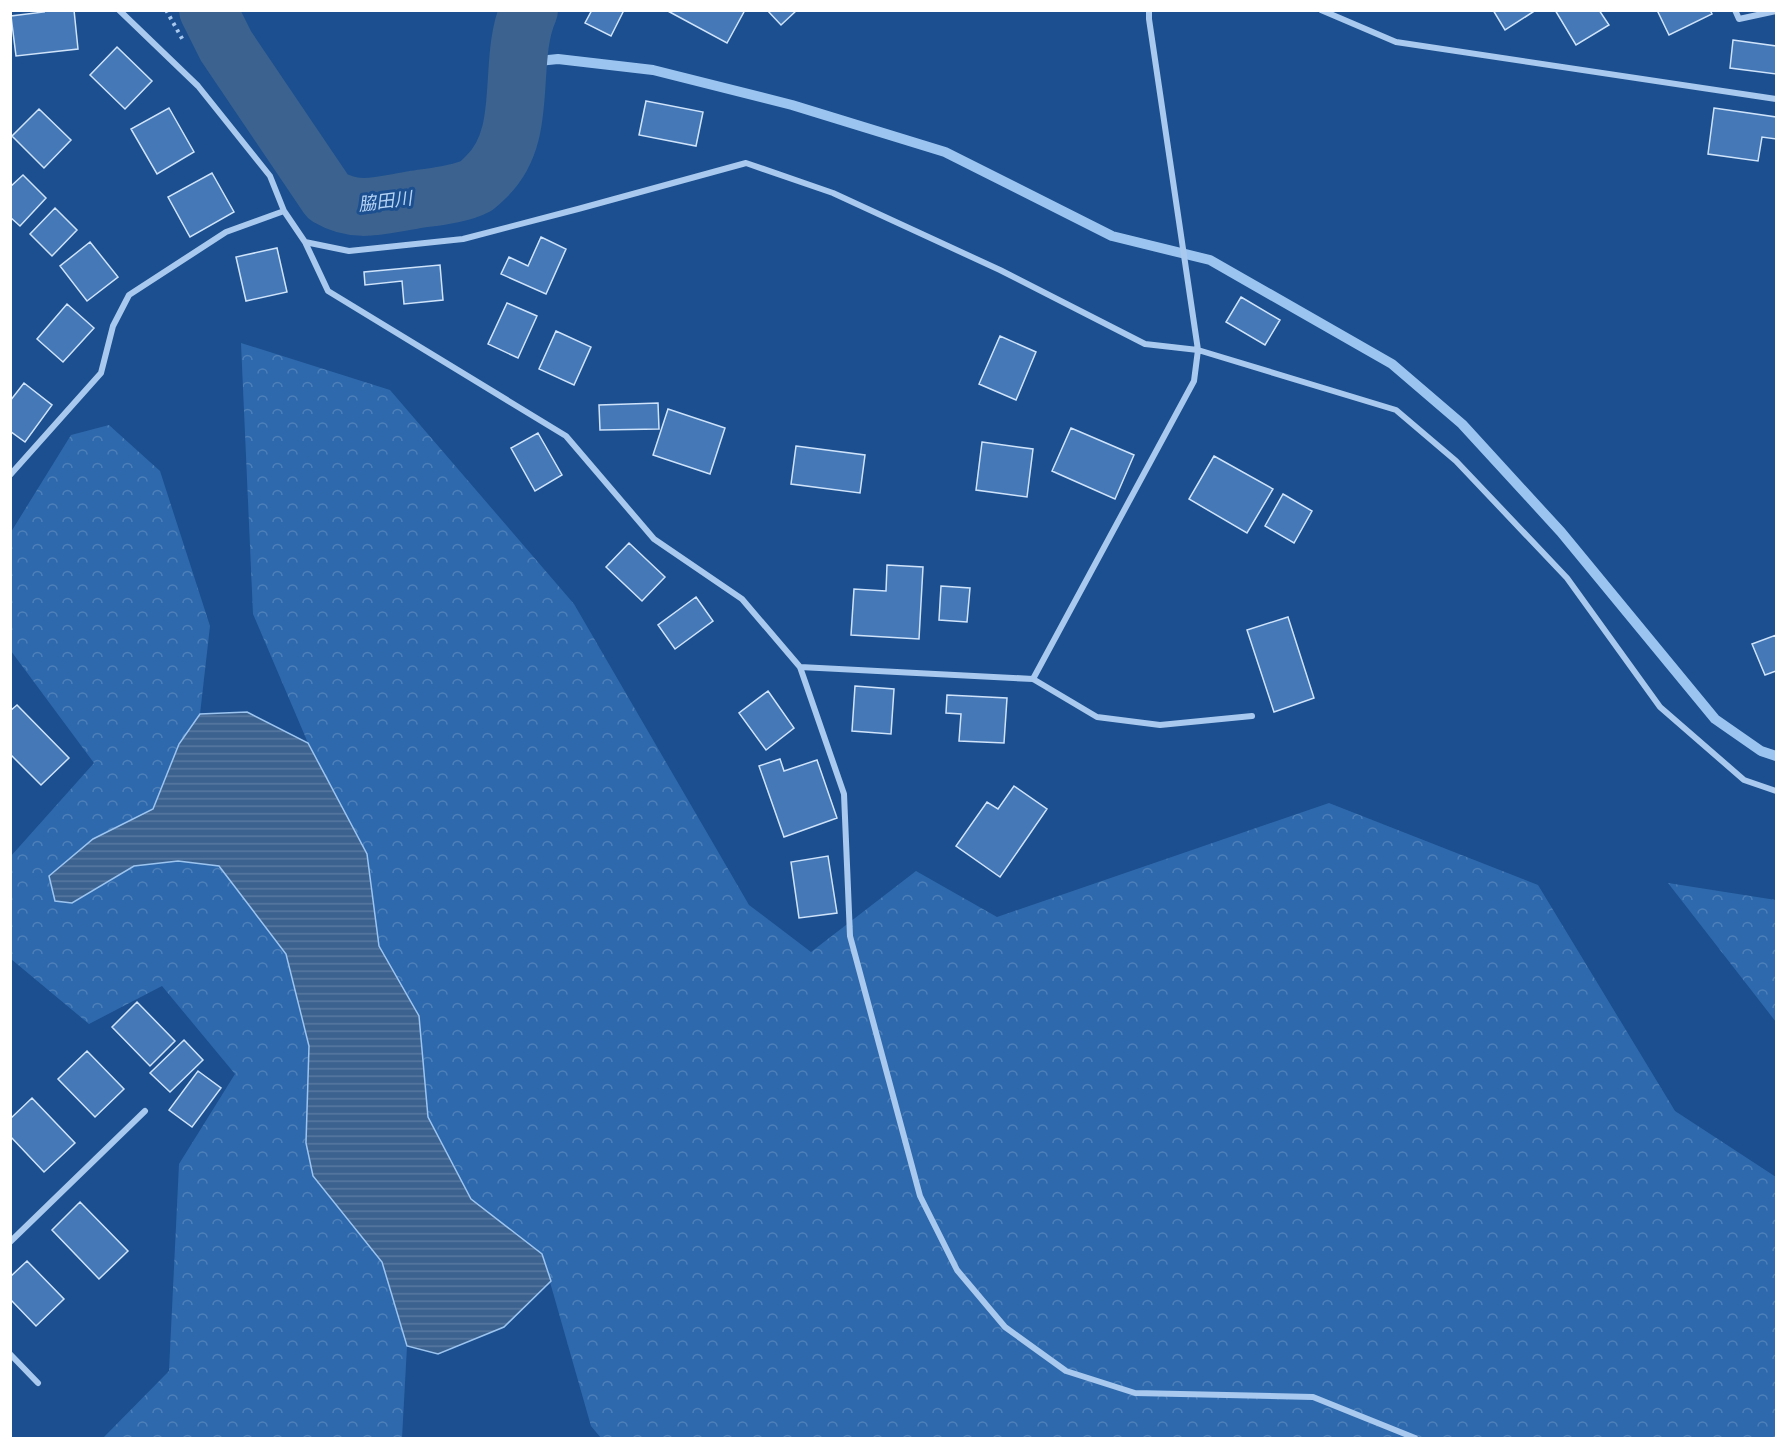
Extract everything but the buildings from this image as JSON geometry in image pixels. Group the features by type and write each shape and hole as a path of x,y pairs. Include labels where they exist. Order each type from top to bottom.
{"street":[{"path":"119,10 198,86 270,176 284,211 305,242 328,291 566,436 654,539 742,599 800,667 844,794 850,936 920,1196 957,1270 1005,1327 1066,1371 1135,1393 1313,1396 1415,1438"},
{"path":"1033,679 1194,381 1198,350 1149,10"},
{"path":"1321,10 1396,42 1776,99"},
{"path":"1735,10 1739,19 1776,11"},
{"path":"305,242 349,251 463,238 578,210 746,163 833,193 1000,270 1145,344 1198,350 1396,410 1456,461 1567,578 1660,707 1744,780 1776,791"},
{"path":"10,475 101,373 113,326 129,294 226,232 284,211"},
{"path":"800,667 1033,679 1097,717 1160,725 1252,716"},
{"path":"10,1242 145,1111"},
{"path":"10,1354 38,1383"}],"green space":[{"path":"241,343 390,390 574,604 749,905 811,952 916,871 997,917 1329,803 1538,885 1675,1111 1776,1177 1776,1438 601,1438 591,1426 542,1254 471,1199 428,1117 419,1016 379,946 367,854 308,743 253,614"},
{"path":"109,425 160,471 210,626 200,714 179,744 153,810 93,839 72,903 134,866 178,861 219,866 286,954 309,1046 306,1143 313,1176 382,1262 407,1346 402,1438 103,1438 169,1371 179,1164 235,1074 162,986 89,1024 11,959 11,856 94,763 11,651 11,532 71,435"},
{"path":"1668,883 1776,900 1776,1022"}],"shaded area":[{"path":"247,712 308,743 367,854 379,946 419,1016 428,1117 471,1199 542,1254 551,1281 504,1327 438,1354 407,1346 382,1262 313,1176 306,1143 309,1046 286,954 219,866 178,861 134,866 72,903 55,901 49,876 93,839 153,809 179,744 200,714"}],"waterway":[{"name":"脇田川","path":"208,10 226,46 328,197 359,207 380,206 462,192 476,186 486,177 500,160 508,140 516,97 522,30 529,10"},
{"path":"519,63 558,59 653,70 792,105 945,152 1112,236 1210,260 1392,364 1462,424 1561,532 1715,719 1761,751 1776,756"}]}
